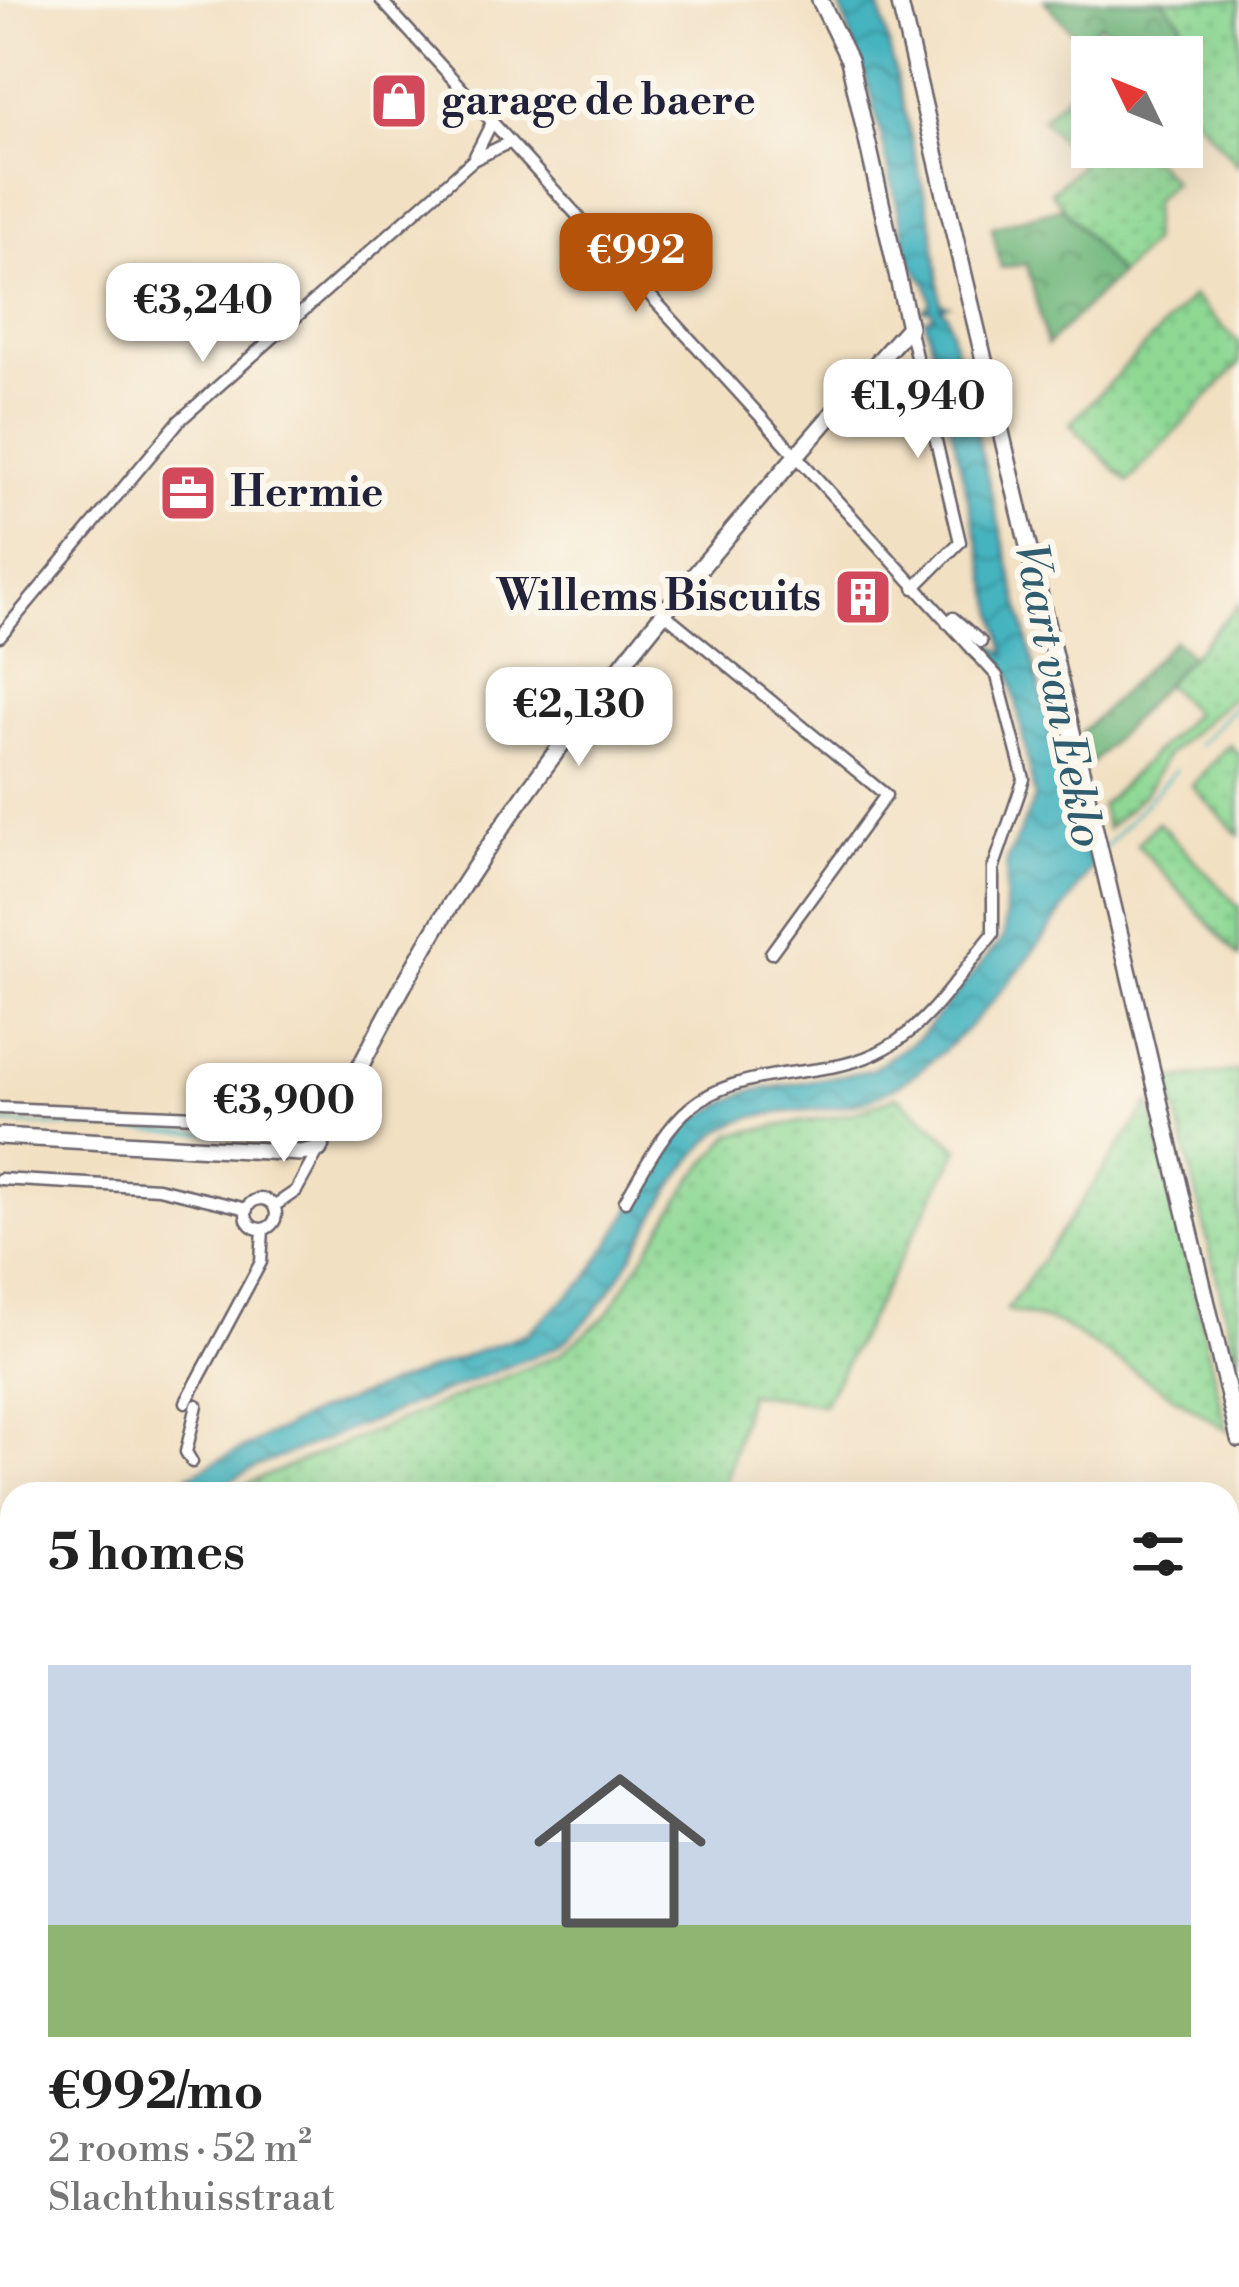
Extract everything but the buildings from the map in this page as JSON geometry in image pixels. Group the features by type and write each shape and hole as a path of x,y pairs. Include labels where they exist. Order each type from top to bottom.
{"main road":[{"path":"0,1136 301,1153 319,1149 462,889 665,614 909,327 911,318 849,60 820,0"},
{"path":"899,0 1103,860 1235,1389 1239,1439"}],"street":[{"path":"381,0 998,676 1024,779 993,869 993,934 908,1033 890,1047 843,1066 740,1079 709,1092 664,1133 625,1202"},
{"path":"472,160 492,122"},
{"path":"0,636 179,421 472,160 510,142"},
{"path":"909,327 960,542 914,588"},
{"path":"665,614 886,795 770,952"},
{"path":"947,623 953,618 981,642"},
{"path":"0,1108 212,1114 309,1080 354,1078"},
{"path":"274,1206 296,1191 319,1149"},
{"path":"0,1179 158,1188 247,1209 262,1199 274,1206"},
{"path":"192,1462 187,1452 192,1404 261,1262 263,1229 276,1218 274,1206"},
{"path":"247,1209 249,1223 263,1229"}],"green space":[{"path":"1044,0 1162,0 1182,22 1178,36 1112,36 1101,24 1087,36 1076,36"},
{"path":"1162,0 1239,0 1239,166 1203,126 1203,36 1178,36 1182,22"},
{"path":"1071,91 1071,153 1042,118"},
{"path":"1078,168 1161,168 1173,182 1153,201 1151,242 1119,275 1051,192"},
{"path":"1063,207 1119,275 1047,345 1027,264 1001,268 992,227"},
{"path":"1193,296 1239,343 1239,364 1128,482 1070,424"},
{"path":"1239,604 1239,691 1166,756 1147,791 1107,829 1101,806 1194,713 1165,684"},
{"path":"1174,640 1191,655 1090,765 1081,733"},
{"path":"1229,744 1239,755 1239,835 1192,786"},
{"path":"1158,822 1239,907 1239,957 1137,844"},
{"path":"1239,1071 1239,1349 1237,1361 1169,1080"},
{"path":"897,1096 959,1148 824,1404 748,1393 726,1482 251,1482 560,1354 606,1316 693,1178 732,1134 853,1113"},
{"path":"1150,1103 1227,1430 1060,1324 1007,1310"}],"water":[{"path":"838,0 878,0 933,229 941,303 947,305 940,307 947,314 1078,842 1091,847 1095,861 994,999 930,1062 897,1086 844,1106 761,1115 724,1129 708,1142 669,1193 602,1302 557,1347 228,1482 174,1482 314,1413 527,1333 587,1279 664,1156 692,1121 747,1092 871,1070 920,1037 1004,937 1007,860 1035,798 1011,676 978,645 985,639 1006,655 925,319 933,317 931,309 923,310 931,303 927,284 910,261 872,96"}],"waterway":[{"path":"1199,745 1239,702"},
{"name":"Vaart van Eeklo","path":"1104,848 1176,770"},
{"path":"0,1123 296,1138"}],"place":[{"name":"garage de baere","path":"399,101"},
{"name":"Hermie","path":"188,493"},
{"name":"Willems Biscuits","path":"863,597"}]}
